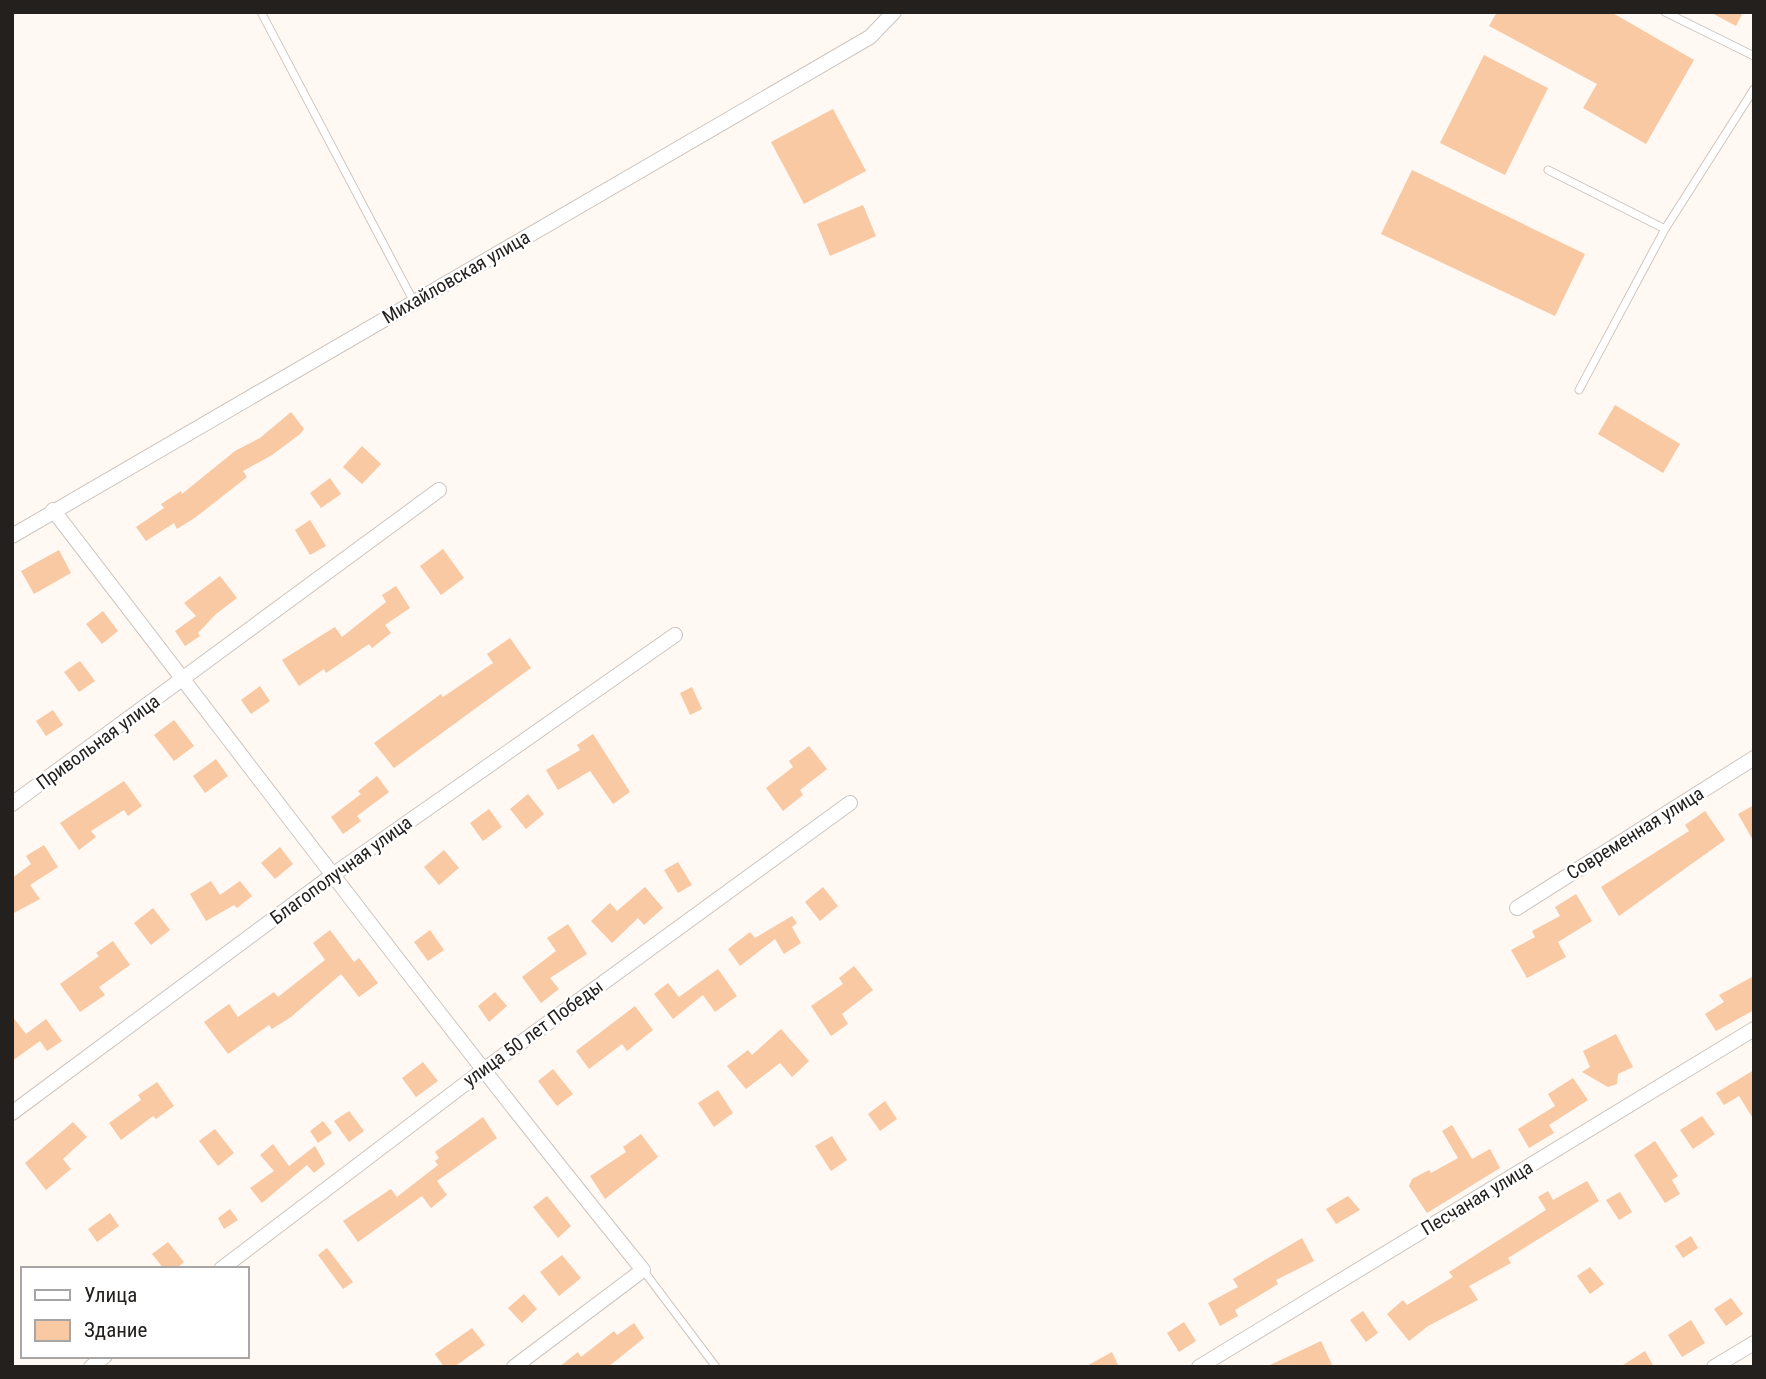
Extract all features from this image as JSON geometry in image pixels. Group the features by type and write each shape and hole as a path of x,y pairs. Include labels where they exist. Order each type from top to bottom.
{"street":[{"name":"Михайловская улица","path":"12,536 870,37 894,12"},
{"name":"Привольная улица","path":"12,804 439,490"},
{"path":"53,510 482,1070 643,1270 514,1367"},
{"name":"Благополучная улица","path":"12,1112 334,874 675,635"},
{"name":"Современная улица","path":"1517,908 1754,758"},
{"name":"улица 50 лет Победы","path":"223,1267 482,1070 850,803"},
{"name":"Песчаная улица","path":"1199,1367 1754,1029"},
{"path":"1714,1367 1754,1343"}],"lane":[{"path":"261,12 414,302"},
{"path":"1665,12 1754,56"},
{"path":"1579,390 1665,229 1754,89"},
{"path":"1548,170 1665,229"},
{"path":"643,1270 716,1367"}],"building":[{"path":"1497,12 1611,12 1694,60 1646,144 1583,108 1597,84 1489,26"},
{"path":"1710,12 1743,12 1736,26"},
{"path":"1484,55 1548,88 1505,175 1440,143"},
{"path":"833,109 866,171 804,204 771,142"},
{"path":"1412,170 1585,254 1555,316 1381,234"},
{"path":"863,205 876,236 830,256 817,224"},
{"path":"1615,405 1680,444 1663,473 1598,434"},
{"path":"291,412 304,429 300,434 272,455 243,471 247,477 196,517 177,529 174,523 146,541 136,527 164,508 161,504 181,491 182,494 235,451 260,438"},
{"path":"362,446 381,464 362,484 343,467"},
{"path":"330,478 341,494 321,508 310,493"},
{"path":"310,520 326,546 310,555 295,530"},
{"path":"443,549 464,578 441,595 420,566"},
{"path":"59,550 71,573 34,594 21,571"},
{"path":"220,576 237,598 216,614 198,633 200,636 185,646 175,631 196,616 184,603"},
{"path":"396,586 410,608 385,625 391,633 372,648 369,644 326,673 324,669 299,686 282,660 335,627 342,637 386,602 382,595"},
{"path":"103,611 118,631 102,644 86,624"},
{"path":"510,638 531,668 394,768 374,743 441,694 443,697 493,663 487,654"},
{"path":"80,661 95,681 79,692 64,672"},
{"path":"260,686 270,701 251,714 241,700"},
{"path":"692,687 702,709 690,715 680,693"},
{"path":"53,710 63,725 46,736 36,721"},
{"path":"174,720 194,746 174,761 154,735"},
{"path":"593,734 630,792 613,804 590,771 558,790 546,770 580,750 577,745"},
{"path":"809,746 827,769 800,790 803,795 783,811 766,788 793,767 789,761"},
{"path":"216,759 228,776 205,793 193,776"},
{"path":"377,776 389,792 357,816 361,821 343,834 331,817 361,794 358,791"},
{"path":"124,781 142,806 128,816 124,810 91,831 96,837 79,850 60,823"},
{"path":"528,794 544,814 526,829 510,809"},
{"path":"1754,805 1754,842 1738,814"},
{"path":"489,809 502,827 483,841 470,823"},
{"path":"1705,811 1725,840 1619,916 1601,887 1689,831 1685,825"},
{"path":"44,845 58,867 30,885 40,899 12,914 12,878 31,864 26,856"},
{"path":"280,847 293,864 275,879 261,863"},
{"path":"444,850 459,868 439,885 424,867"},
{"path":"678,862 692,885 678,893 664,870"},
{"path":"211,881 220,895 240,881 252,896 237,908 234,905 206,921 190,894"},
{"path":"645,887 663,908 644,925 638,918 612,943 591,921 610,903 617,911"},
{"path":"823,887 838,906 820,921 805,902"},
{"path":"1576,894 1592,921 1558,942 1566,957 1527,978 1511,950 1535,937 1532,931 1560,916 1555,907"},
{"path":"153,908 170,930 151,945 134,923"},
{"path":"792,916 797,923 792,927 801,943 784,954 775,939 740,966 728,949 750,932 755,938"},
{"path":"568,924 587,954 550,978 559,989 541,1003 522,977 556,951 547,938"},
{"path":"330,930 354,962 359,958 378,983 359,997 341,974 291,1017 272,1029 269,1025 228,1054 204,1022 229,1004 238,1017 274,992 278,997 325,960 313,943"},
{"path":"430,930 444,950 428,961 414,942"},
{"path":"113,941 130,965 99,987 105,995 80,1012 60,984 99,956 96,953"},
{"path":"854,966 873,990 842,1014 848,1024 831,1036 811,1006 843,984 839,978"},
{"path":"718,969 737,996 715,1012 703,995 673,1019 654,994 668,983 679,997"},
{"path":"1754,976 1754,1010 1716,1031 1705,1014 1724,1002 1719,995"},
{"path":"495,992 507,1006 489,1022 478,1006"},
{"path":"635,1006 653,1030 627,1051 622,1044 589,1069 576,1051"},
{"path":"12,1016 26,1034 46,1019 62,1041 47,1051 40,1041 12,1061"},
{"path":"781,1029 809,1061 792,1077 780,1063 746,1089 727,1066 748,1050 752,1055"},
{"path":"1616,1034 1633,1067 1618,1074 1617,1084 1608,1087 1582,1072 1590,1067 1583,1051"},
{"path":"423,1062 438,1081 416,1097 402,1078"},
{"path":"553,1069 573,1094 557,1106 538,1081"},
{"path":"1754,1070 1754,1120 1739,1096 1724,1105 1716,1093"},
{"path":"1573,1078 1588,1100 1549,1125 1554,1133 1529,1148 1518,1129 1555,1106 1548,1094"},
{"path":"157,1082 174,1106 156,1119 153,1116 121,1140 109,1123 141,1100 138,1095"},
{"path":"718,1090 733,1113 714,1127 698,1103"},
{"path":"885,1101 897,1119 880,1131 868,1114"},
{"path":"349,1111 364,1131 349,1142 334,1121"},
{"path":"1702,1116 1715,1134 1693,1149 1680,1130"},
{"path":"483,1117 497,1138 437,1181 447,1195 431,1208 422,1196 358,1242 343,1221 391,1189 397,1197 438,1165 435,1161 439,1158 435,1152"},
{"path":"323,1121 332,1133 318,1143 310,1131"},
{"path":"73,1122 87,1137 63,1159 71,1169 46,1190 25,1163"},
{"path":"1452,1125 1472,1159 1490,1149 1500,1168 1427,1213 1409,1186 1412,1179 1429,1170 1431,1173 1458,1158 1442,1131"},
{"path":"215,1129 234,1153 218,1166 199,1141"},
{"path":"641,1134 658,1157 605,1199 590,1176 626,1152 623,1147"},
{"path":"832,1136 847,1160 831,1171 815,1146"},
{"path":"1655,1141 1678,1176 1672,1180 1680,1194 1665,1203 1634,1155"},
{"path":"273,1144 289,1166 315,1146 325,1164 314,1173 307,1165 262,1203 250,1188 274,1171 260,1155"},
{"path":"1587,1181 1599,1201 1508,1258 1511,1263 1469,1286 1478,1300 1428,1326 1409,1341 1387,1314 1403,1300 1407,1305 1453,1277 1449,1272 1546,1210 1538,1197 1548,1191 1553,1200"},
{"path":"1620,1192 1632,1212 1619,1220 1606,1200"},
{"path":"547,1196 571,1226 558,1238 533,1207"},
{"path":"1348,1196 1360,1210 1336,1224 1326,1209"},
{"path":"230,1209 238,1220 224,1229 218,1218"},
{"path":"110,1213 119,1226 97,1242 88,1229"},
{"path":"1691,1236 1698,1248 1683,1258 1675,1246"},
{"path":"1302,1238 1314,1261 1276,1280 1278,1284 1235,1310 1238,1316 1220,1326 1208,1303 1238,1287 1233,1279"},
{"path":"168,1242 184,1262 178,1267 162,1267 152,1254"},
{"path":"327,1248 353,1282 343,1289 318,1255"},
{"path":"562,1255 581,1278 559,1296 540,1272"},
{"path":"1590,1267 1604,1284 1590,1294 1577,1276"},
{"path":"524,1294 537,1309 522,1323 508,1308"},
{"path":"1731,1298 1743,1314 1726,1326 1714,1309"},
{"path":"1363,1311 1378,1333 1366,1342 1350,1320"},
{"path":"1691,1320 1705,1343 1682,1357 1668,1335"},
{"path":"1184,1322 1196,1341 1179,1352 1167,1333"},
{"path":"634,1323 644,1338 608,1367 559,1367 578,1352 581,1357 614,1331 617,1335"},
{"path":"472,1328 485,1345 454,1367 444,1367 435,1354"},
{"path":"1321,1341 1333,1367 1266,1367"},
{"path":"1645,1351 1654,1367 1620,1367"},
{"path":"1112,1352 1119,1367 1085,1367"}]}
